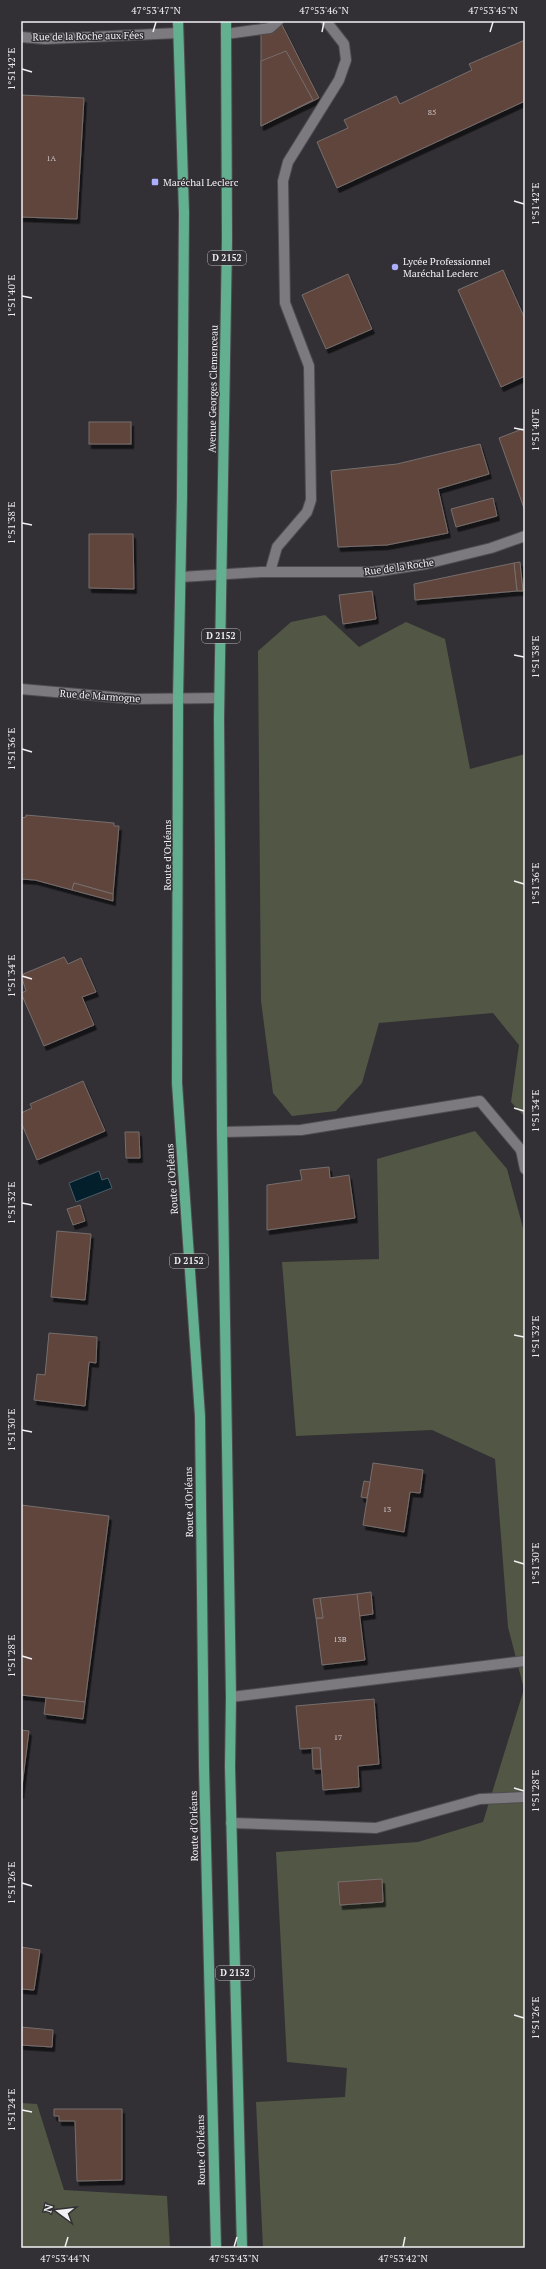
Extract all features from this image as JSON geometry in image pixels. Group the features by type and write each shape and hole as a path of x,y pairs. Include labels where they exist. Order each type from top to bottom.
{"main road":[{"path":"178,21 184,213 182,496 178,699"},
{"name":"Avenue Georges Clemenceau","path":"222,1132 219,698 227,240 226,21"},
{"name":"Route d'Orléans","path":"178,699 177,1083 200,1416 204,1767 216,2248"},
{"name":"D 2152","path":"222,1132 231,1697 231,1823 242,2248"}],"street":[{"path":"226,34 270,28 278,21"},
{"path":"270,572 277,547 307,512 311,500 309,366 285,303 283,181 288,162 339,80 346,60 344,44 326,21"},
{"name":"Rue de la Roche aux Fées","path":"21,37 45,39 178,33"},
{"name":"Rue de la Roche","path":"181,577 270,572 373,572 440,561 490,548 525,536"},
{"name":"Rue de Marmogne","path":"21,689 135,699 219,698"},
{"path":"222,1132 301,1130 480,1101 523,1151 525,1169"},
{"path":"231,1697 525,1661"},
{"path":"231,1823 376,1828 480,1799 525,1797"}],"green space":[{"path":"325,615 359,647 406,622 445,639 470,769 525,754 525,1117 511,1102 519,1045 493,1013 379,1023 362,1083 336,1111 292,1116 273,1093 261,1001 258,651 291,622"},
{"path":"475,1131 507,1169 525,1235 525,2248 263,2248 256,2102 345,2097 347,2068 287,2062 276,1852 418,1842 483,1822 524,1689 508,1627 495,1459 432,1430 296,1436 282,1262 379,1259 377,1159"},
{"path":"21,2103 37,2104 64,2190 167,2196 170,2248 21,2248"}],"water":[{"path":"99,1171 102,1180 108,1178 112,1188 76,1202 69,1183"}],"building":[{"path":"261,21 280,21 319,98 261,126"},
{"path":"525,40 525,101 337,188 317,142 348,128 344,120 396,96 400,104 472,70 469,64"},
{"path":"286,51 313,100 261,126 261,61"},
{"path":"21,95 84,98 77,219 21,217"},
{"path":"503,270 525,319 525,376 501,387 458,290"},
{"path":"348,274 372,329 326,349 302,295"},
{"path":"89,422 131,422 131,444 89,444"},
{"path":"525,428 525,511 499,438"},
{"path":"480,444 489,474 438,489 448,533 387,545 338,547 331,471 397,464"},
{"path":"493,498 497,516 456,527 451,509"},
{"path":"89,534 133,534 134,589 89,588"},
{"path":"520,562 523,591 517,591 514,563"},
{"path":"514,563 517,591 415,600 414,584"},
{"path":"372,591 376,619 343,624 339,595"},
{"path":"26,815 114,823 114,826 119,826 113,894 74,883 72,890 35,880 21,879 21,818 26,817"},
{"path":"74,883 113,894 113,901 72,890"},
{"path":"64,957 68,964 81,958 96,992 82,997 94,1025 44,1046 21,993 26,991 21,975"},
{"path":"83,1081 105,1131 37,1160 21,1122 21,1113 32,1108 30,1104"},
{"path":"125,1132 139,1132 140,1158 126,1158"},
{"path":"329,1167 330,1178 349,1175 355,1218 267,1230 267,1185 302,1180 300,1170"},
{"path":"80,1205 85,1221 73,1225 67,1209"},
{"path":"57,1231 91,1234 85,1300 51,1297"},
{"path":"49,1333 97,1337 96,1363 89,1362 85,1406 34,1400 37,1374 45,1375"},
{"path":"373,1463 423,1470 420,1493 410,1492 404,1532 363,1525"},
{"path":"364,1481 370,1482 367,1498 361,1497"},
{"path":"21,1505 109,1516 85,1702 21,1695"},
{"path":"371,1592 373,1614 359,1616 357,1594"},
{"path":"357,1594 365,1660 322,1665 316,1618 323,1618 320,1598"},
{"path":"320,1598 323,1618 316,1618 313,1599"},
{"path":"46,1698 85,1702 83,1719 44,1714"},
{"path":"374,1699 379,1764 358,1766 359,1787 323,1790 320,1748 300,1749 296,1706"},
{"path":"21,1730 29,1731 21,1794"},
{"path":"312,1748 320,1748 321,1769 313,1769"},
{"path":"382,1879 383,1902 340,1905 338,1882"},
{"path":"21,1947 40,1950 34,1990 21,1989"},
{"path":"21,2027 53,2030 52,2047 21,2045"},
{"path":"54,2109 122,2109 122,2180 77,2181 75,2121 59,2121 59,2116 54,2116"}],"place":[{"name":"Maréchal Leclerc","path":"155,182"},
{"name":"Lycée Professionnel Maréchal Leclerc","path":"395,267"}]}
